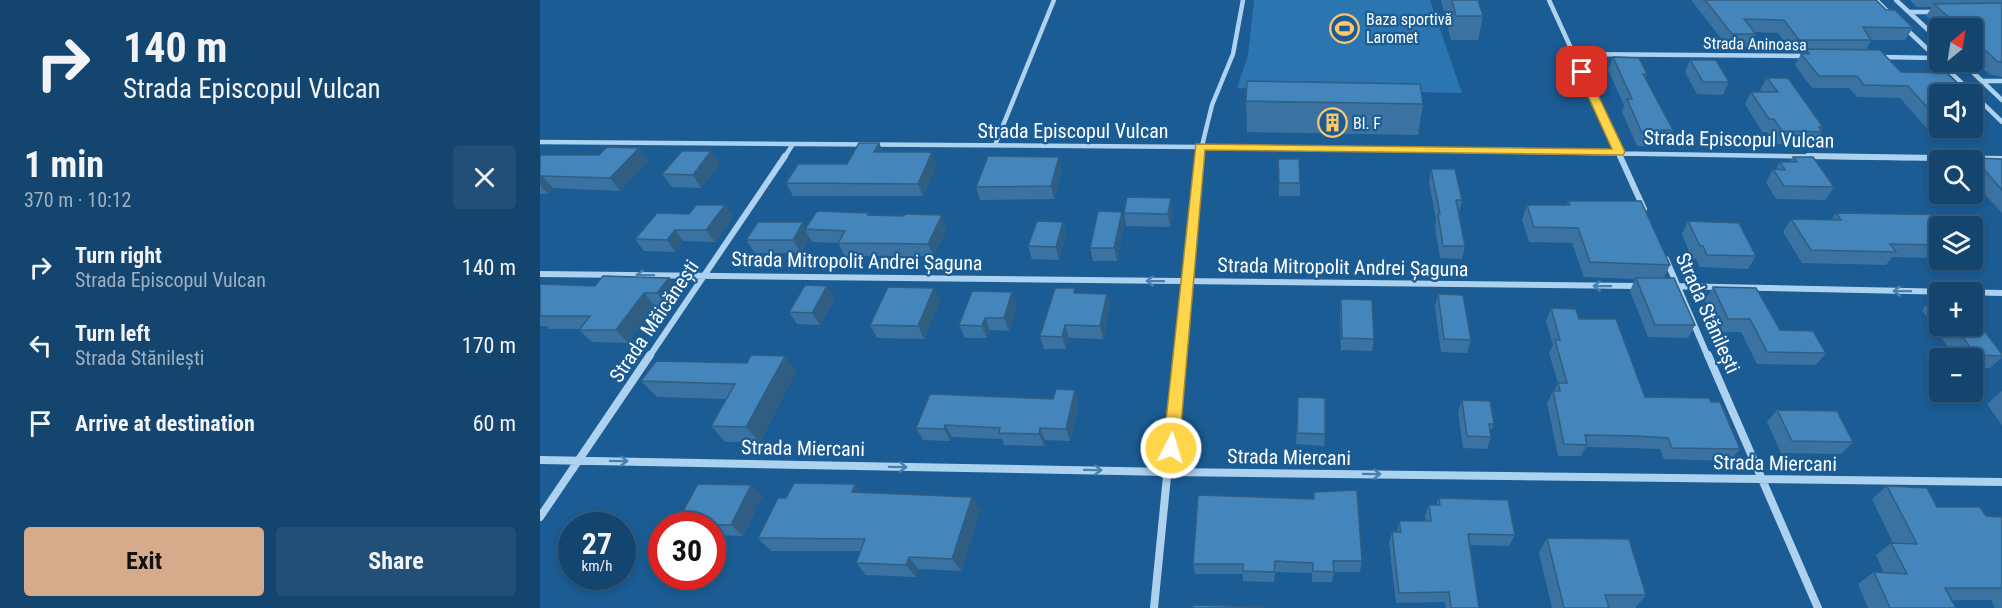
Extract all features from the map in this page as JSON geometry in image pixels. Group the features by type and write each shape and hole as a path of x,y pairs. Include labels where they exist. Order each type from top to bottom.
{"street":[{"path":"995,145 1054,0"},
{"path":"1154,608 1200,147 1212,105 1233,54 1243,0"},
{"path":"1549,0 1646,214"},
{"path":"1876,0 1893,16"},
{"path":"1896,0 1929,31"},
{"path":"1909,12 1942,12"},
{"path":"1902,25 1929,51"},
{"name":"Strada Aninoasa","path":"1573,54 1812,56"},
{"path":"1872,57 1929,60"},
{"path":"1951,72 2002,122"},
{"path":"1973,72 2002,100"},
{"path":"1983,81 2002,81"},
{"name":"Strada Episcopul Vulcan","path":"540,142 1200,147 2002,159"},
{"name":"Strada Măicănești","path":"540,517 793,144"},
{"name":"Strada Stănilești","path":"1665,255 1818,608"},
{"name":"Strada Mitropolit Andrei Șaguna","path":"540,274 1642,286"},
{"path":"1666,286 2002,293"},
{"name":"Strada Miercani","path":"540,460 1169,472 2002,483"}],"shaded area":[{"name":"Baza sportivă Laromet","path":"1254,0 1430,0 1462,93 1237,88 1248,55"}],"building":[{"path":"1452,0 1478,0 1483,16 1456,16"},
{"path":"1705,0 1876,0 1886,10 1895,10 1913,28 1863,27 1871,40 1799,40 1784,20 1744,19 1756,34 1732,34"},
{"path":"2002,3 2002,62 1998,62 1983,48 1983,18 1950,18 1934,4"},
{"path":"1806,49 1880,50 1901,72 1947,73 1958,84 1929,84 1929,109 1908,86 1864,85 1857,76 1819,76 1801,54 1809,54"},
{"path":"1613,57 1639,58 1647,74 1643,74 1673,130 1661,130 1662,133 1642,133 1627,99 1632,99"},
{"path":"1690,60 1716,60 1729,82 1703,82"},
{"path":"1767,78 1788,78 1823,127 1819,127 1822,132 1782,131 1774,119 1769,119 1751,92 1778,92"},
{"path":"1247,81 1420,84 1423,104 1246,101"},
{"path":"859,143 879,143 874,152 932,152 918,184 786,183 798,164 847,164"},
{"path":"607,147 639,148 610,178 540,177 540,156 542,155 599,155"},
{"path":"682,151 711,151 693,175 662,174"},
{"path":"988,156 1059,157 1051,186 976,187"},
{"path":"1793,157 1813,157 1834,187 1784,186 1773,169 1785,170 1780,162 1797,162"},
{"path":"1983,158 2002,159 2002,190 1983,168"},
{"path":"1278,159 1299,159 1300,183 1279,183"},
{"path":"1431,169 1455,169 1462,200 1456,200 1465,246 1443,246 1438,214 1440,214"},
{"path":"1127,197 1171,198 1168,214 1124,213"},
{"path":"1568,201 1641,201 1670,265 1590,262 1578,228 1534,227 1527,205 1570,205"},
{"path":"696,205 725,205 706,230 675,230 667,240 635,239 657,213 689,214"},
{"path":"817,211 869,213 868,215 942,215 928,244 838,243 845,231 805,229"},
{"path":"1098,211 1122,212 1114,248 1090,248"},
{"path":"1836,213 1960,216 1929,216 1929,245 1890,244 1896,252 1811,250 1791,219 1841,220"},
{"path":"1037,221 1063,222 1056,247 1028,246"},
{"path":"1688,221 1739,223 1756,256 1707,255"},
{"path":"758,222 803,222 793,240 746,240"},
{"path":"603,276 669,278 657,293 644,293 616,330 579,330 590,316 540,316 540,284 595,286"},
{"path":"1636,278 1674,278 1695,325 1655,325"},
{"path":"805,285 827,286 812,313 789,312"},
{"path":"888,287 934,288 918,326 870,325"},
{"path":"1713,287 1756,288 1780,330 1813,331 1826,353 1767,352 1750,319 1728,319"},
{"path":"1055,288 1075,288 1074,293 1107,294 1100,326 1065,325 1062,337 1040,336"},
{"path":"972,291 1012,292 1004,318 985,318 982,326 959,325"},
{"path":"1438,294 1463,295 1471,340 1444,339"},
{"path":"1341,299 1372,300 1374,339 1342,338"},
{"path":"1551,308 1576,309 1579,319 1616,319 1645,397 1709,398 1711,402 1720,402 1740,449 1672,448 1668,438 1637,436 1585,435 1587,445 1564,444 1553,391 1560,391 1558,383 1567,383 1555,340 1560,340"},
{"path":"1983,329 2002,356 1983,355 1983,348 1971,348 1962,336 1983,336"},
{"path":"751,355 785,356 746,427 711,426 735,384 641,381 656,361 747,363"},
{"path":"1056,389 1075,390 1066,429 1040,428 1039,434 999,433 1000,428 945,425 944,429 916,428 930,394 1053,399"},
{"path":"1298,397 1325,398 1325,434 1297,433"},
{"path":"1462,400 1490,401 1494,424 1489,424 1491,437 1467,436"},
{"path":"1777,410 1837,411 1853,442 1792,441"},
{"path":"794,483 855,484 852,492 972,497 952,559 909,557 906,565 856,563 865,539 758,538 778,498 786,498"},
{"path":"698,484 751,485 731,525 726,525 726,512 683,512"},
{"path":"1887,486 1927,488 1937,507 1980,507 1986,516 2002,517 2002,588 1945,588 1956,608 1890,608 1874,572 1907,574 1891,543 1917,544"},
{"path":"1357,490 1362,561 1333,561 1334,572 1313,571 1313,563 1275,561 1274,572 1243,571 1243,564 1193,564 1198,495 1314,499 1314,492"},
{"path":"1439,498 1508,500 1515,535 1468,534 1479,608 1451,608 1449,592 1399,593 1392,532 1401,532 1399,521 1431,521 1429,505 1440,505"},
{"path":"1547,538 1629,539 1646,595 1605,595 1609,608 1564,608"},
{"path":"1193,605 1266,607 1266,608 1193,608"}],"place":[{"name":"Baza sportivă Laromet","path":"1345,28"},
{"name":"Bl. F","path":"1332,123"}],"route":[{"path":"1171,448 1200,147 1619,152 1582,72"}]}
